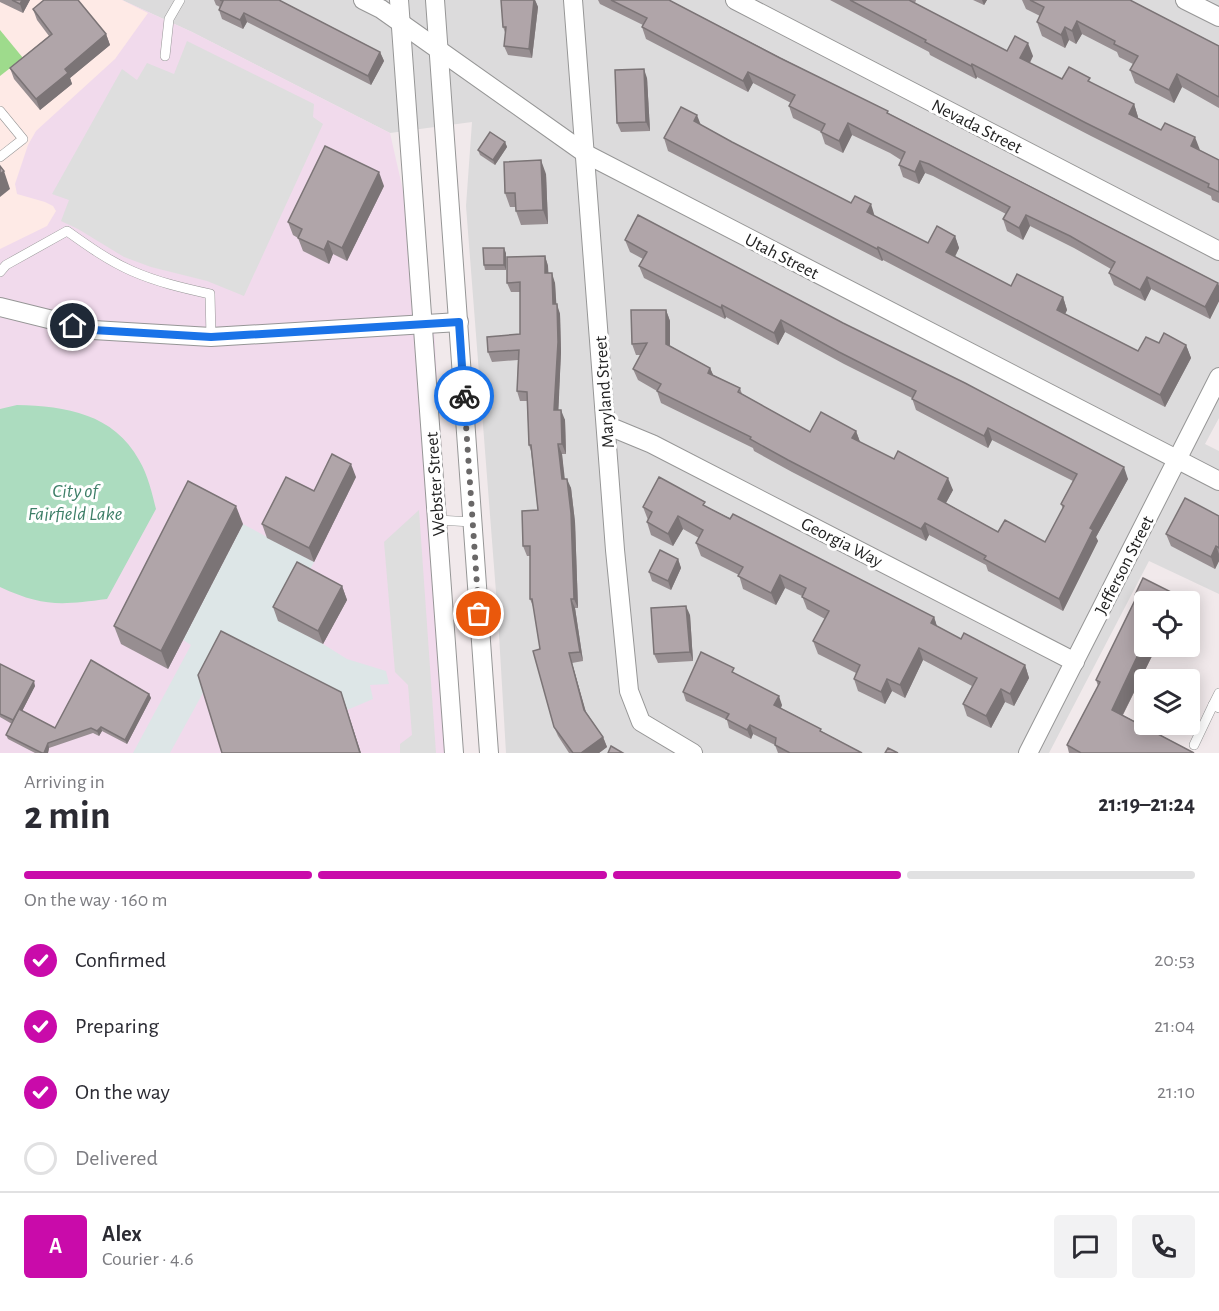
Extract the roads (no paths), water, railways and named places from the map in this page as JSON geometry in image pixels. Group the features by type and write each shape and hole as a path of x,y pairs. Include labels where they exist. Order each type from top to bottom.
{"street":[{"name":"Utah Street","path":"363,0 381,9 586,154 1219,481"},
{"name":"Webster Street","path":"399,0 454,753"},
{"name":"Webster Street","path":"435,0 489,753"},
{"name":"Maryland Street","path":"573,0 628,691 641,722 693,753"},
{"name":"Nevada Street","path":"735,0 1219,251"},
{"path":"1185,0 1219,18"},
{"path":"0,307 93,330 211,337 459,322"},
{"name":"Jefferson Street","path":"1028,753 1219,377"},
{"name":"Georgia Way","path":"606,425 652,444 1075,662"}],"lane":[{"path":"165,56 169,19 180,0"},
{"path":"0,111 23,139 0,157"},
{"path":"0,272 6,265 67,231 132,272 175,286 210,294 211,337"},
{"path":"438,520 472,522"},
{"path":"1194,745 1216,707 1219,693"}],"water":[{"name":"City of Fairfield Lake","path":"17,405 71,411 102,423 129,444 142,466 156,509 107,599 52,603 15,594 0,587 0,409"}]}
